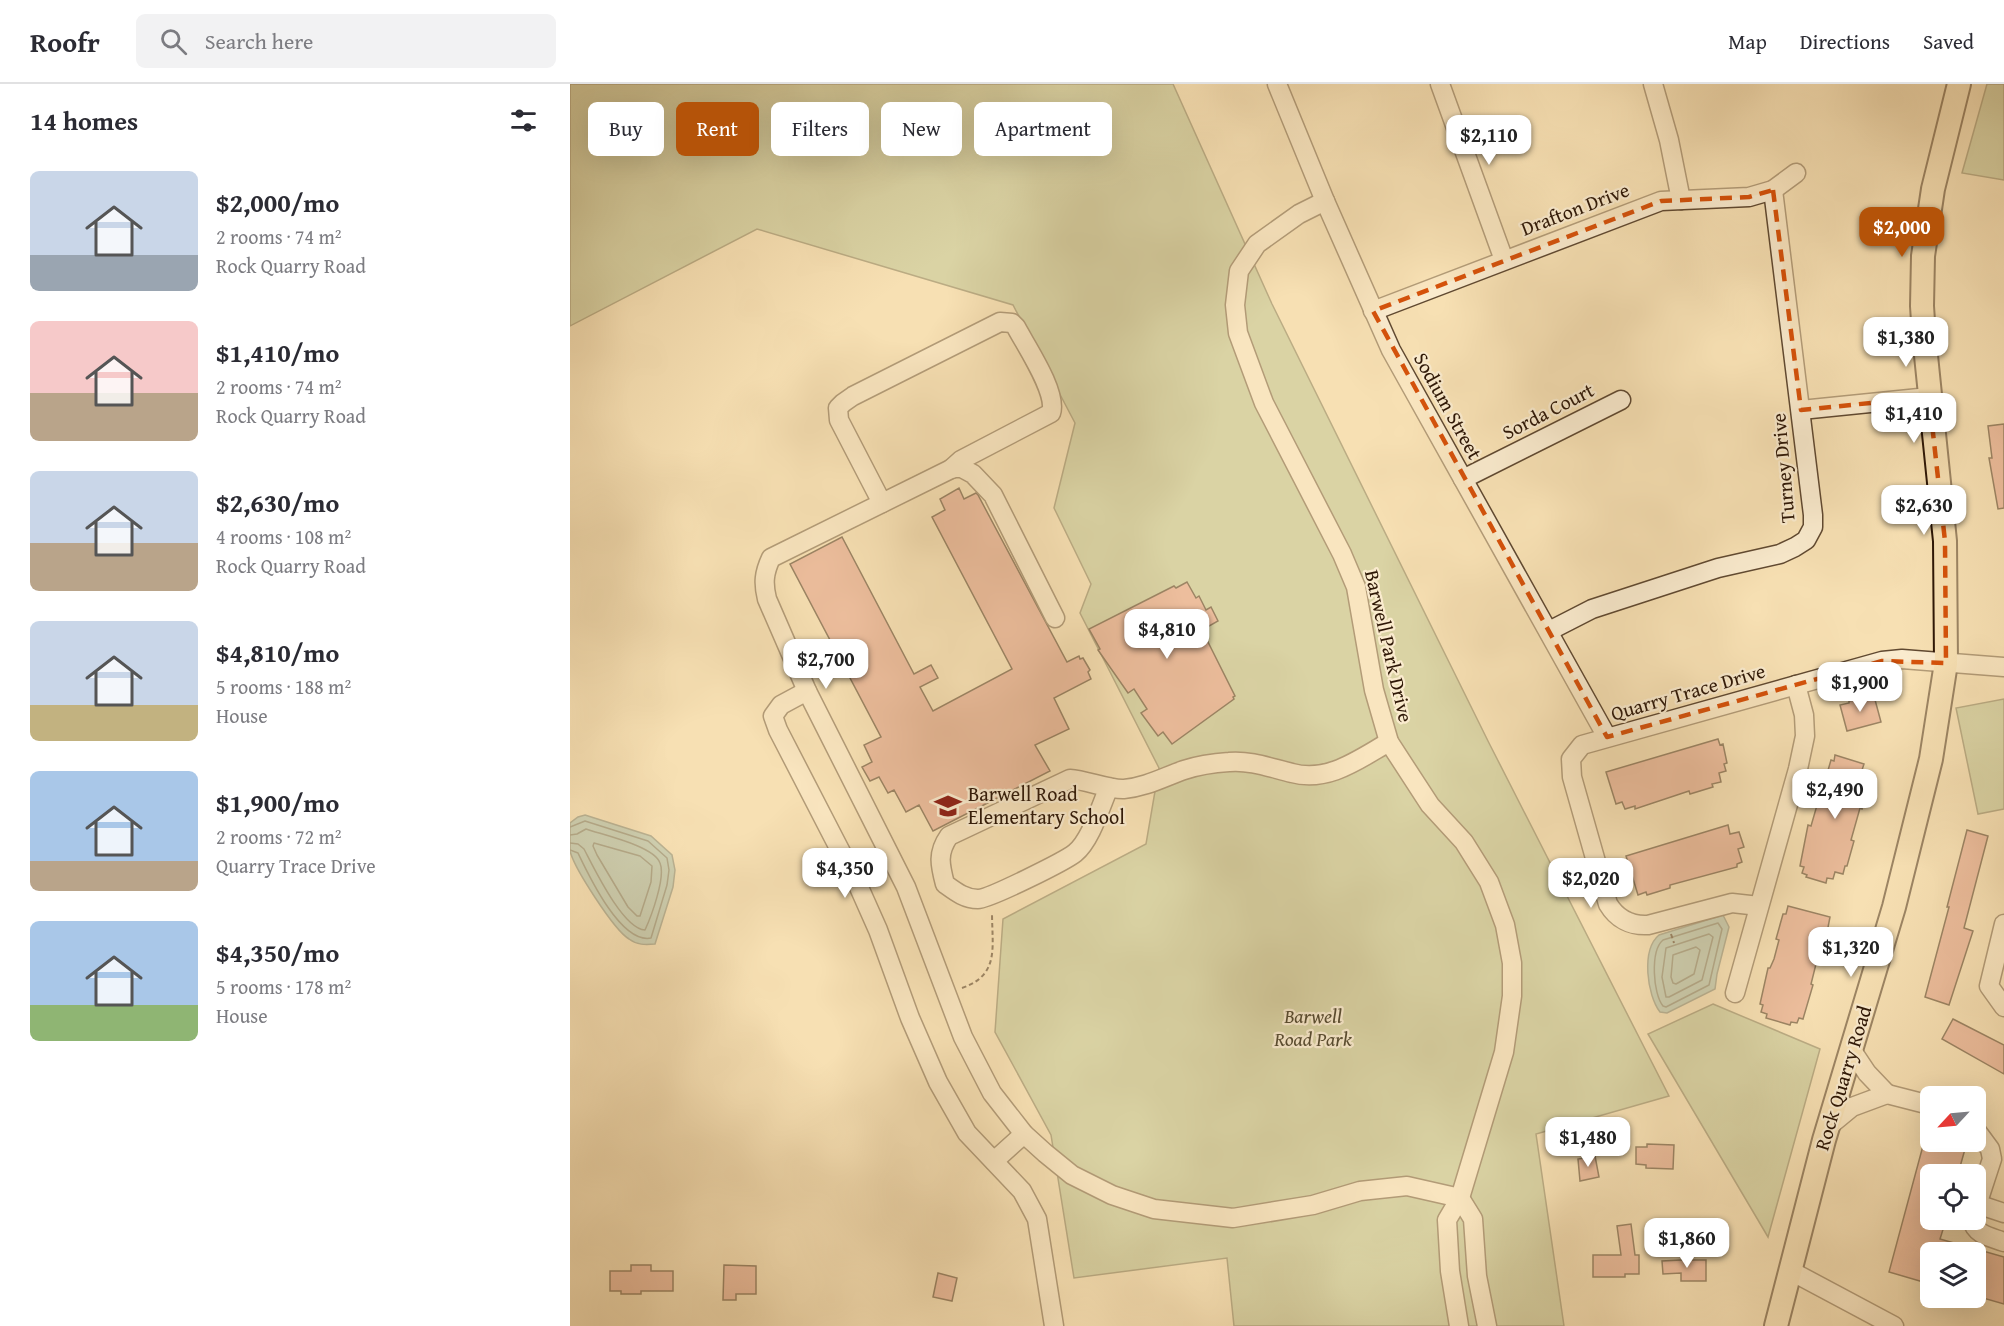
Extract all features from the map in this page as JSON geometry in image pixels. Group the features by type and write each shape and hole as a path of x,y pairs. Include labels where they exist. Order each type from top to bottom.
{"main road":[{"name":"Rock Quarry Road","path":"1776,1326 1829,1126 1894,907 1931,759 1946,663 1945,540 1929,397 1922,306 1923,255 1933,189 1959,84"}],"street":[{"name":"Sodium Street","path":"1277,84 1325,201 1391,350 1608,738"},
{"path":"1440,84 1504,260"},
{"path":"1653,84 1669,140 1681,200"},
{"name":"Drafton Drive","path":"1373,311 1661,201 1749,197 1773,190 1796,173"},
{"name":"Turney Drive","path":"1549,631 1592,609 1718,568 1780,554 1806,540 1813,527 1801,410 1773,190"},
{"name":"Barwell Park Drive","path":"1325,201 1299,214 1257,244 1239,271 1235,305 1238,333 1264,403 1342,554 1356,587 1374,690 1389,742 1430,805 1464,842 1489,882 1505,925 1510,953 1512,996 1504,1052 1460,1198 1447,1220 1450,1271 1459,1326"},
{"path":"882,503 839,420 838,408 853,396 1000,322 1012,323 1046,385 1052,403 1052,413 961,460 951,468 882,503 771,558 766,568 764,588 807,691 906,887 963,1037 992,1093 1024,1134 1072,1175 1112,1195 1154,1209 1233,1218 1313,1205 1360,1191 1407,1186 1460,1198 1473,1219 1477,1276 1487,1326"},
{"path":"1801,410 1929,397"},
{"name":"Sorda Court","path":"1463,479 1621,400"},
{"path":"951,468 960,467 974,474 993,495 1054,618"},
{"name":"Quarry Trace Drive","path":"1759,906 1732,903 1637,926 1614,915 1608,904 1572,777 1571,759 1582,745 1882,661 1902,659 2004,667"},
{"path":"1735,993 1798,769 1805,736 1804,715 1796,685"},
{"path":"807,691 781,705 773,716 778,730 858,885 878,930 910,1018 938,1082 968,1133 1022,1191 1037,1219 1054,1324"},
{"path":"1109,787 1088,836 1076,852 1019,883 980,899 963,897 945,885 939,862 942,846 949,836 1070,779 1083,780 1109,787 1120,790 1145,786 1183,770 1206,764 1235,761 1266,765 1295,774 1324,775 1350,765 1389,742"},
{"path":"2004,924 1989,986 2004,1007"},
{"path":"1851,1049 1867,1072 1887,1094 1920,1102"},
{"path":"1829,1126 1852,1107 1887,1094"},
{"path":"994,1161 1024,1134"},
{"path":"1986,1144 1990,1149 1996,1170 1986,1189"},
{"path":"1986,1211 2004,1213"},
{"path":"1976,1230 2004,1242"},
{"path":"1789,1270 1894,1326"}],"path":[{"path":"957,990 977,982 990,966 992,909"}],"highlighted area":[{"path":"1773,190 1801,410 1929,397 1945,541 1946,663 1882,661 1607,737 1373,311 1661,201 1749,197"}],"green space":[{"name":"Barwell Road Park","path":"570,84 1173,84 1272,304 1489,743 1669,1096 1536,1134 1564,1326 1234,1326 1227,1258 1074,1278 1051,1135 995,1032 1003,919 1146,844 1159,768 1080,613 1091,584 1054,508 1075,423 1013,305 757,229 570,326"},
{"path":"1987,84 2004,84 2004,180 1962,173"},
{"path":"2004,699 2004,809 1978,814 1956,708"},
{"path":"1713,1004 1820,1049 1768,1237 1648,1034"}],"water":[{"path":"585,815 651,836 672,855 675,870 673,887 655,944 632,941 622,933 595,898 579,871 570,851 570,823"},
{"path":"1723,915 1729,927 1715,989 1667,1013 1660,1012 1649,984 1648,961 1653,942 1659,935"}],"building":[{"path":"2004,424 2004,508 1998,509 1989,458 1992,458 1988,426"},
{"path":"959,488 964,499 976,493 978,495 1067,662 1079,656 1080,659 1083,658 1090,670 1088,672 1091,679 1054,698 1069,729 1035,745 1050,771 933,831 919,805 906,812 894,790 888,793 879,777 870,781 862,767 872,762 864,745 881,737 790,564 842,537 914,674 931,665 938,678 920,687 933,711 1012,669 932,517 945,510 940,499"},
{"path":"1187,582 1196,598 1199,596 1206,610 1211,607 1218,621 1202,630 1235,696 1172,744 1163,732 1158,736 1141,713 1147,709 1134,689 1128,693 1098,650 1100,649 1089,629 1174,586 1176,588"},
{"path":"1874,696 1881,722 1847,731 1840,705"},
{"path":"1718,739 1720,745 1723,744 1727,763 1724,764 1726,771 1719,773 1721,782 1712,784 1713,787 1690,794 1689,791 1635,809 1635,806 1625,809 1622,802 1616,804 1606,772"},
{"path":"1835,755 1864,764 1861,773 1869,775 1862,809 1860,808 1851,840 1854,841 1847,866 1843,874 1835,872 1833,879 1827,878 1826,883 1806,877 1807,875 1802,873 1804,867 1800,866 1808,825 1811,826 1820,795 1818,794 1820,783 1824,784 1831,760 1834,761"},
{"path":"1728,825 1730,834 1739,832 1744,847 1738,849 1742,862 1737,864 1737,867 1670,885 1670,888 1647,895 1646,892 1638,895 1626,856"},
{"path":"1967,830 1988,836 1964,928 1973,931 1949,1005 1925,997"},
{"path":"1788,906 1830,917 1825,943 1822,953 1819,952 1811,984 1813,985 1803,1019 1799,1018 1797,1023 1791,1022 1790,1025 1766,1018 1767,1014 1761,1012 1763,1005 1760,1004 1768,968 1774,959 1779,940 1776,939 1783,914 1786,914"},
{"path":"1953,1019 2004,1045 2004,1074 1942,1039"},
{"path":"1647,1144 1674,1145 1673,1169 1646,1168 1646,1165 1636,1164 1636,1147 1647,1147"},
{"path":"1921,1152 1964,1152 1961,1164 1920,1164 1920,1230 1943,1230 1940,1239 1950,1242 1920,1242 1920,1281 1889,1272"},
{"path":"1595,1156 1599,1177 1580,1181 1578,1159"},
{"path":"1631,1224 1635,1255 1639,1255 1639,1274 1625,1274 1625,1277 1593,1277 1593,1255 1621,1255 1617,1226"},
{"path":"1986,1252 2004,1257 2004,1304 1986,1299"},
{"path":"1706,1260 1706,1281 1681,1281 1681,1273 1663,1274 1662,1261"},
{"path":"631,1265 651,1265 651,1271 673,1271 673,1291 641,1291 641,1294 621,1294 621,1291 610,1291 610,1271 631,1271"},
{"path":"724,1265 756,1266 756,1294 736,1294 736,1300 723,1300"},
{"path":"938,1273 957,1278 952,1301 933,1297"}],"place":[{"name":"Barwell Road Elementary School","path":"948,806"}]}
